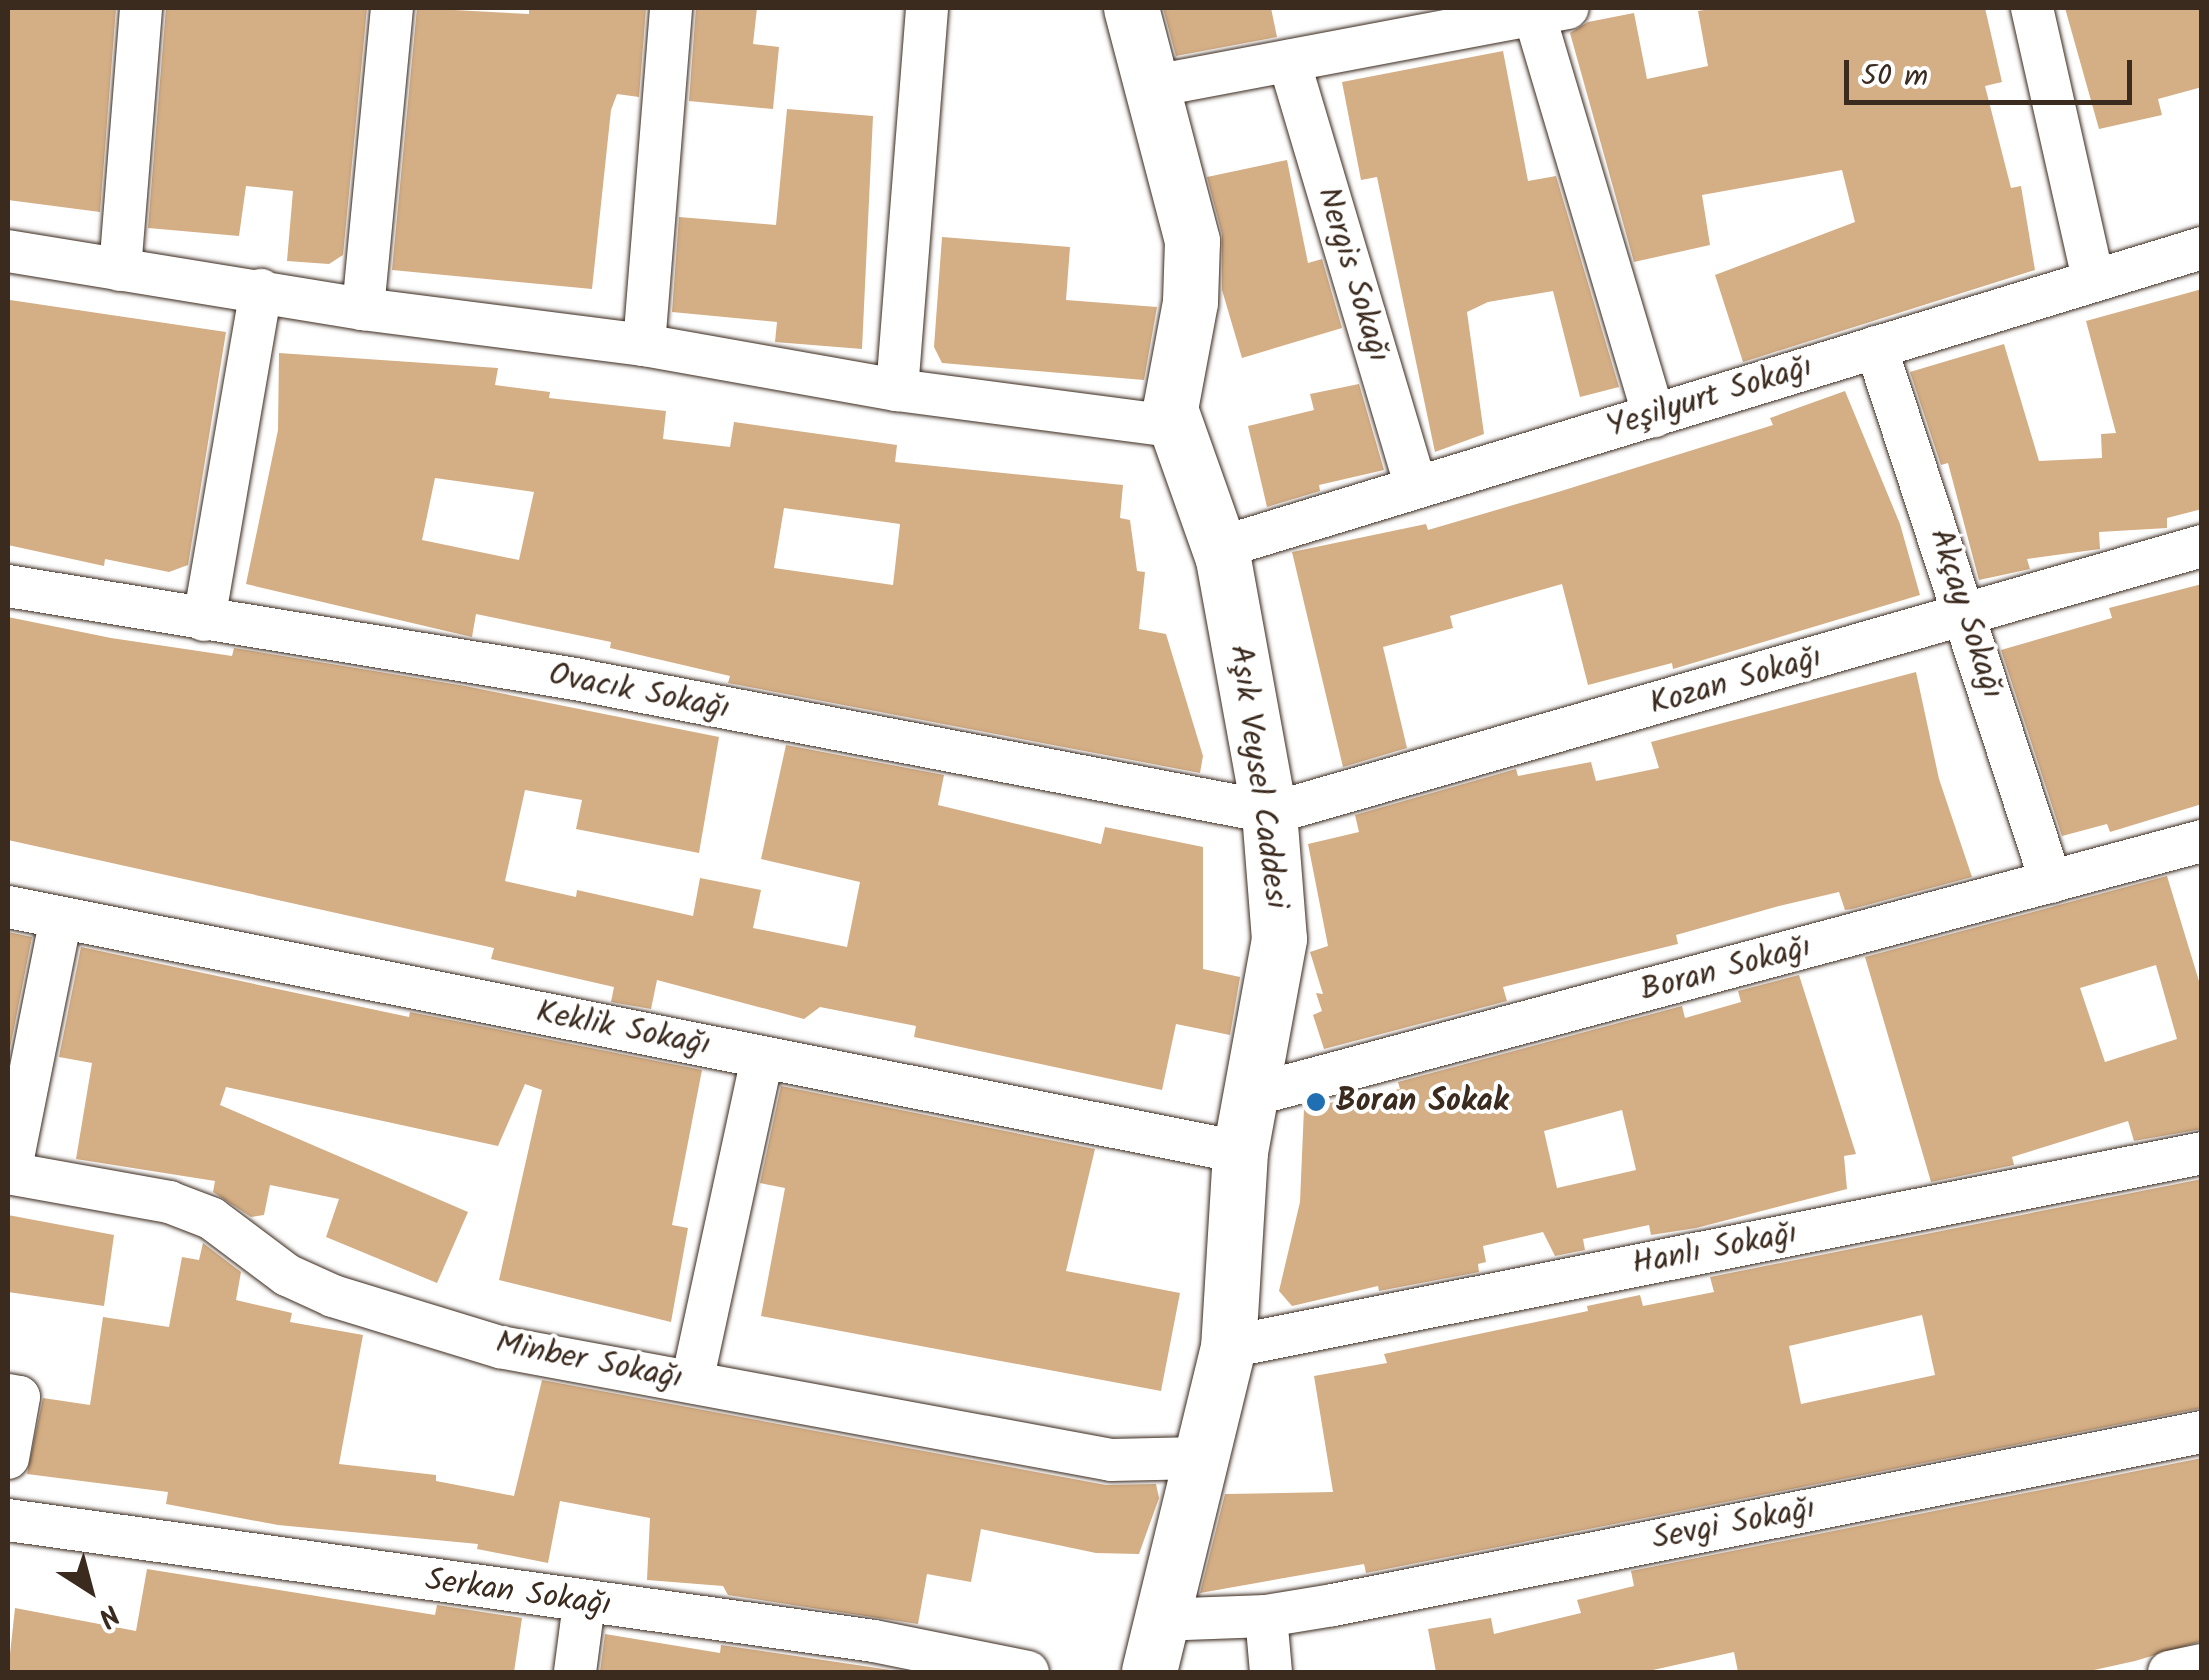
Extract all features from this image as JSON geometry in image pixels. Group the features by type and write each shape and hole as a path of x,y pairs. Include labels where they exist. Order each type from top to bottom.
{"street":[{"path":"120,270 142,8"},
{"path":"363,309 392,8"},
{"path":"644,345 671,8"},
{"path":"897,390 927,8"},
{"name":"Aşık Veysel Caddesi","path":"1132,8 1149,87 1192,241 1190,302 1170,408 1219,548 1269,813 1280,939 1240,1152 1228,1347 1153,1646"},
{"path":"2032,8 2093,279"},
{"path":"1149,87 1551,11 1654,416"},
{"name":"Nergis Sokağı","path":"1288,61 1416,488"},
{"name":"Yeşilyurt Sokağı","path":"1219,548 2202,248"},
{"path":"8,250 363,309 644,345 897,390 1177,426"},
{"path":"204,620 260,290"},
{"name":"Akçay Sokağı","path":"1876,346 2051,882"},
{"name":"Kozan Sokağı","path":"1269,813 2202,546"},
{"name":"Ovacık Sokağı","path":"8,586 575,679 1269,813"},
{"name":"Boran Sokağı","path":"1249,1096 2202,841"},
{"name":"Keklik Sokağı","path":"8,906 1240,1152"},
{"path":"9,1173 61,918"},
{"path":"692,1382 762,1057"},
{"name":"Hanlı Sokağı","path":"1228,1347 2202,1153"},
{"name":"Minber Sokağı","path":"9,1173 169,1202 212,1218 288,1275 351,1302 500,1347 1111,1460 1200,1458"},
{"path":"8,1395 18,1397 8,1458"},
{"name":"Sevgi Sokağı","path":"1153,1646 1266,1616 2202,1432"},
{"name":"Serkan Sokağı","path":"8,1520 874,1642 1028,1672"},
{"path":"575,1672 584,1604"},
{"path":"1266,1616 1271,1672"},
{"path":"2169,1672 2202,1666"}],"building":[{"path":"8,8 116,8 100,212 8,200"},
{"path":"166,8 367,8 343,255 329,264 287,261 293,191 246,186 239,236 148,228"},
{"path":"417,8 529,14 529,8 646,8 639,97 617,94 611,110 592,289 392,270"},
{"path":"696,8 757,8 753,44 779,47 773,109 689,101"},
{"path":"1163,8 1271,8 1277,37 1176,56"},
{"path":"1985,8 2002,82 1985,86 2011,188 2021,186 2035,270 1743,362 1715,275 1855,222 1842,170 1702,195 1710,245 1634,262 1570,33 1588,22 1634,13 1647,79 1708,66 1698,11"},
{"path":"2065,8 2202,8 2202,87 2158,99 2162,115 2099,129"},
{"path":"1503,51 1528,181 1556,176 1619,387 1580,397 1553,291 1488,302 1467,312 1484,434 1435,452 1377,177 1361,180 1342,82"},
{"path":"787,109 873,116 862,349 775,342 777,322 672,312 679,217 776,225"},
{"path":"1287,160 1308,263 1322,259 1342,328 1242,358 1222,290 1222,234 1207,177"},
{"path":"942,237 1070,247 1066,300 1157,307 1144,380 942,363 934,347"},
{"path":"2202,289 2202,509 2167,518 2167,528 2099,532 2100,549 2027,559 2030,569 1979,580 1948,463 1941,465 1910,372 2004,344 2039,461 2102,458 2101,434 2116,433 2086,321"},
{"path":"10,300 226,332 188,565 169,572 105,559 104,566 8,545"},
{"path":"279,353 498,368 495,385 550,392 549,398 666,411 663,439 730,447 734,422 897,445 895,462 1123,485 1120,518 1130,520 1137,571 1145,572 1139,629 1166,634 1203,756 1200,773 728,683 730,676 610,648 611,642 476,614 472,637 246,584 278,430","holes":["435,478 534,492 519,560 422,540","784,508 900,524 893,585 774,568"]},
{"path":"1359,384 1384,470 1319,485 1320,491 1267,507 1248,426 1314,410 1310,394"},
{"path":"1845,391 1900,524 1920,595 1673,669 1672,663 1588,685 1562,584 1450,616 1453,628 1383,647 1407,748 1343,767 1292,552 1426,524 1428,530 1773,425 1770,418"},
{"path":"2202,584 2202,804 2110,832 2107,824 2062,836 2001,650 2112,618 2109,608"},
{"path":"8,617 111,638 232,656 234,648 465,686 719,737 699,853 576,829 582,800 525,790 505,881 576,897 577,890 693,916 700,878 761,890 753,928 847,947 860,882 761,859 786,745 944,775 938,805 1101,844 1105,827 1203,847 1203,969 1240,977 1230,1035 1176,1024 1162,1090 914,1037 916,1026 820,1007 804,1019 657,980 651,1009 611,1002 614,987 491,959 494,948 8,840"},
{"path":"1916,672 1939,779 1972,877 1852,909 1845,910 1839,892 1779,906 1676,935 1678,944 1503,987 1507,1001 1324,1049 1313,1015 1322,1011 1316,993 1323,994 1310,952 1328,946 1308,844 1359,832 1355,815 1516,769 1518,776 1591,762 1596,781 1659,768 1651,742"},
{"path":"2167,876 2202,991 2202,1129 2134,1141 2128,1121 2012,1157 2014,1165 1931,1182 1865,957","holes":["2156,965 2177,1039 2105,1062 2080,988"]},
{"path":"8,932 32,937 10,1048 8,1047"},
{"path":"81,947 409,1017 410,1012 702,1070 672,1225 688,1228 671,1322 499,1280 542,1090 525,1084 498,1146 226,1087 220,1105 468,1212 437,1283 326,1237 339,1199 270,1185 264,1215 251,1217 213,1192 215,1181 76,1159 92,1063 59,1057"},
{"path":"1799,975 1856,1154 1844,1156 1847,1189 1696,1228 1651,1235 1649,1225 1583,1239 1585,1250 1555,1256 1543,1232 1483,1246 1486,1262 1478,1264 1479,1272 1379,1291 1378,1286 1292,1306 1279,1291 1300,1202 1304,1108 1400,1089 1398,1082 1682,1006 1685,1018 1741,1002 1738,991","holes":["1622,1110 1636,1170 1557,1188 1544,1131"]},
{"path":"781,1086 1095,1149 1066,1271 1180,1293 1161,1391 761,1316 785,1188 760,1183"},
{"path":"2202,1179 2202,1408 1366,1573 1364,1564 1200,1593 1225,1494 1333,1492 1314,1376 1387,1363 1384,1354 1588,1311 1587,1306 1640,1295 1643,1306 1714,1292 1710,1277","holes":["1922,1315 1935,1375 1801,1404 1789,1346"]},
{"path":"8,1215 114,1235 104,1306 8,1292"},
{"path":"203,1243 241,1272 236,1300 292,1313 290,1322 363,1335 339,1464 436,1475 436,1481 514,1496 542,1380 1106,1485 1156,1484 1159,1498 1139,1554 1096,1553 981,1529 971,1582 927,1574 918,1624 728,1595 723,1586 647,1580 650,1518 560,1501 548,1563 477,1549 478,1544 278,1525 166,1504 168,1492 27,1474 43,1398 90,1405 103,1317 169,1327 182,1257 199,1260"},
{"path":"2202,1458 2202,1641 2135,1661 2085,1672 1738,1672 1734,1652 1644,1672 1436,1672 1428,1629 1491,1618 1494,1634 1581,1613 1577,1600 1634,1586 1631,1571"},
{"path":"147,1569 435,1615 437,1605 522,1618 514,1672 8,1672 15,1608 136,1631"},
{"path":"605,1634 720,1653 721,1645 904,1672 600,1672"}],"place":[{"name":"Boran Sokak","path":"1316,1102"}]}
